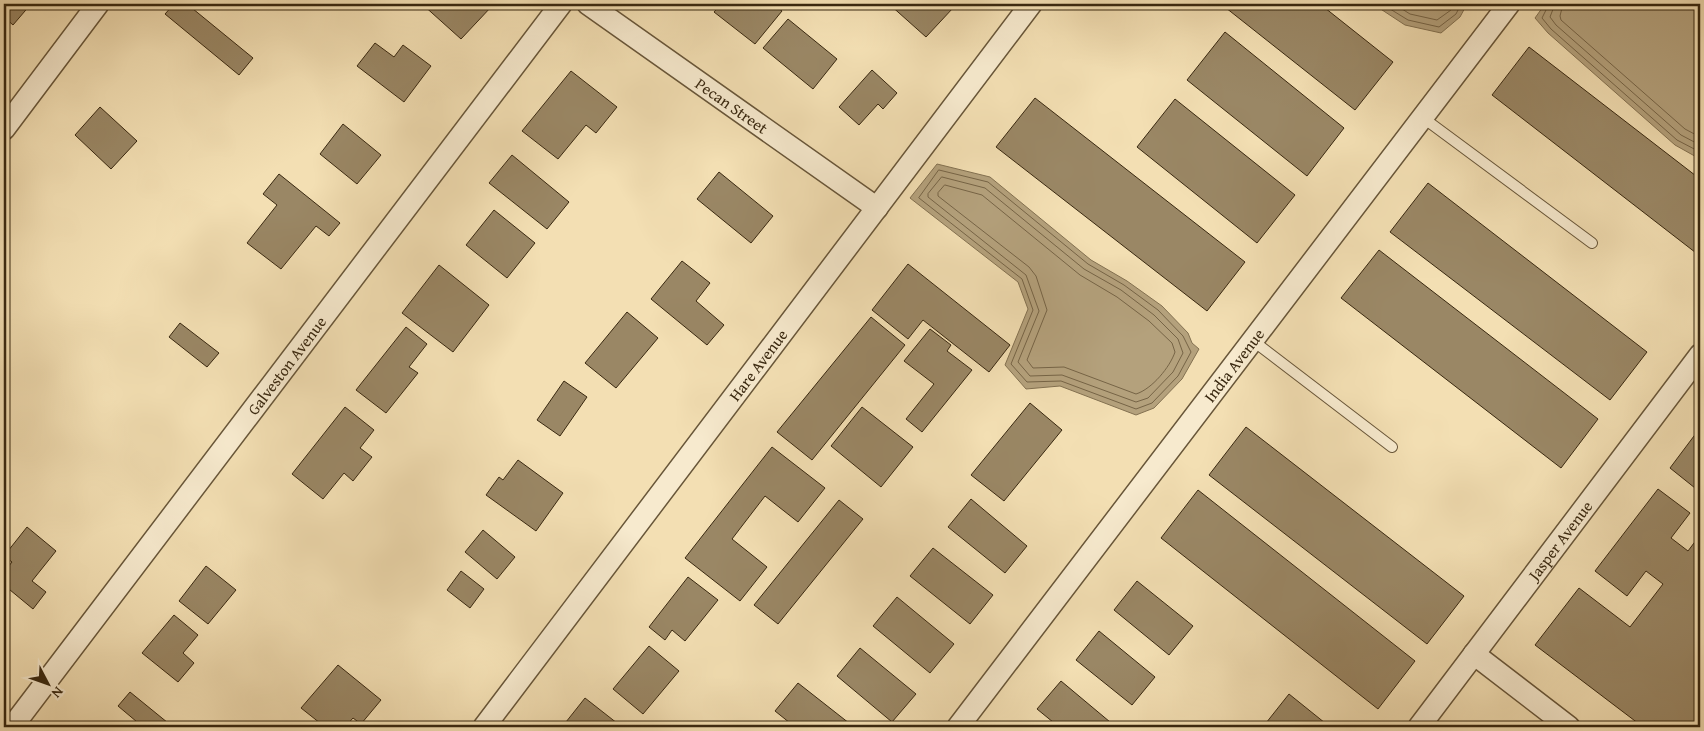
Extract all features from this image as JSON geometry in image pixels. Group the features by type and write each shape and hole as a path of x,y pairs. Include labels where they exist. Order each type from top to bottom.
{"street":[{"path":"4,129 98,4"},
{"name":"Galveston Avenue","path":"12,727 561,4"},
{"name":"Pecan Street","path":"588,4 877,208"},
{"name":"Hare Avenue","path":"484,727 1031,4"},
{"name":"India Avenue","path":"958,727 1509,4"},
{"name":"Jasper Avenue","path":"1419,727 1700,354"},
{"path":"1474,654 1569,727"}],"lane":[{"path":"1422,117 1592,243"},
{"path":"1252,340 1392,448"}],"water":[{"path":"1373,4 1467,4 1460,17 1441,33 1405,25"},
{"path":"1545,4 1700,4 1700,159 1675,145 1548,33 1535,18"},
{"path":"937,164 990,177 1091,260 1127,281 1162,306 1188,333 1192,343 1199,349 1182,379 1154,408 1136,415 1060,386 1026,389 1005,365 1028,309 1018,282 910,198"}],"building":[{"path":"4,4 31,4 13,25 4,17"},
{"path":"174,4 187,4 253,58 239,75 165,14"},
{"path":"422,4 490,4 492,6 461,39"},
{"path":"721,4 773,4 782,11 755,44 714,12"},
{"path":"889,4 948,4 953,8 926,37"},
{"path":"1221,4 1320,4 1393,62 1355,110"},
{"path":"788,19 837,59 813,89 763,48"},
{"path":"1225,32 1344,128 1307,176 1187,80"},
{"path":"375,43 394,57 403,45 431,66 404,102 357,66"},
{"path":"1529,47 1700,179 1700,256 1492,95"},
{"path":"872,70 897,93 883,109 878,104 859,125 839,107"},
{"path":"571,71 617,107 596,133 586,125 558,159 522,131"},
{"path":"1035,98 1245,262 1207,311 996,147"},
{"path":"1175,99 1295,195 1257,243 1137,147"},
{"path":"100,107 137,141 111,169 75,135"},
{"path":"343,124 381,155 357,184 320,154"},
{"path":"512,155 569,202 547,229 489,183"},
{"path":"719,172 773,216 751,243 697,199"},
{"path":"279,174 340,223 329,236 316,226 281,269 247,243 277,205 263,194"},
{"path":"1428,183 1647,352 1610,400 1390,232"},
{"path":"494,210 535,243 507,278 466,245"},
{"path":"1379,250 1598,419 1561,468 1341,298"},
{"path":"682,261 710,283 696,301 724,325 707,345 651,299"},
{"path":"908,264 1010,345 989,372 923,320 908,339 872,310"},
{"path":"439,265 489,305 453,352 402,313"},
{"path":"627,312 658,338 616,388 585,363"},
{"path":"871,317 905,345 812,460 777,432"},
{"path":"180,323 219,353 207,367 169,337"},
{"path":"406,327 427,344 409,367 418,373 386,413 356,390"},
{"path":"930,329 951,345 947,351 972,370 922,432 906,419 934,384 904,361"},
{"path":"564,381 587,397 560,436 537,420"},
{"path":"1030,403 1062,430 1004,501 971,475"},
{"path":"345,407 374,430 360,448 372,457 353,481 344,473 323,499 292,474"},
{"path":"862,407 913,447 881,487 831,446"},
{"path":"1246,427 1464,596 1427,644 1209,475"},
{"path":"1700,428 1700,492 1670,468"},
{"path":"772,447 825,488 798,522 765,496 732,539 767,567 740,601 685,558"},
{"path":"518,460 563,493 536,531 486,495 499,477 503,480"},
{"path":"1658,489 1690,513 1671,538 1688,551 1700,535 1700,652 1697,656 1700,658 1700,727 1643,727 1535,645 1579,588 1630,627 1663,584 1646,571 1627,596 1595,571"},
{"path":"1198,490 1415,661 1378,709 1161,538"},
{"path":"971,499 1027,546 1005,573 948,527"},
{"path":"839,500 863,519 778,624 754,605"},
{"path":"27,527 56,551 32,581 46,592 33,609 4,585 4,572 12,562 4,556"},
{"path":"483,530 515,557 497,579 465,552"},
{"path":"933,548 993,595 970,624 910,576"},
{"path":"206,566 236,590 208,624 179,601"},
{"path":"461,571 484,589 470,608 447,590"},
{"path":"688,577 718,600 685,641 672,630 665,640 649,627"},
{"path":"1137,581 1193,626 1169,655 1114,610"},
{"path":"897,597 954,644 930,673 873,626"},
{"path":"174,615 198,635 183,653 194,663 178,682 142,653"},
{"path":"1099,631 1155,677 1132,705 1076,660"},
{"path":"649,646 679,671 643,714 613,689"},
{"path":"860,648 916,694 892,722 837,676"},
{"path":"338,665 381,700 361,724 353,718 345,727 325,727 301,708"},
{"path":"1061,681 1116,727 1059,727 1037,709"},
{"path":"798,683 854,727 795,727 775,711"},
{"path":"130,692 173,727 143,727 118,706"},
{"path":"1289,694 1330,727 1272,727 1266,723"},
{"path":"585,698 622,727 562,727"}]}
